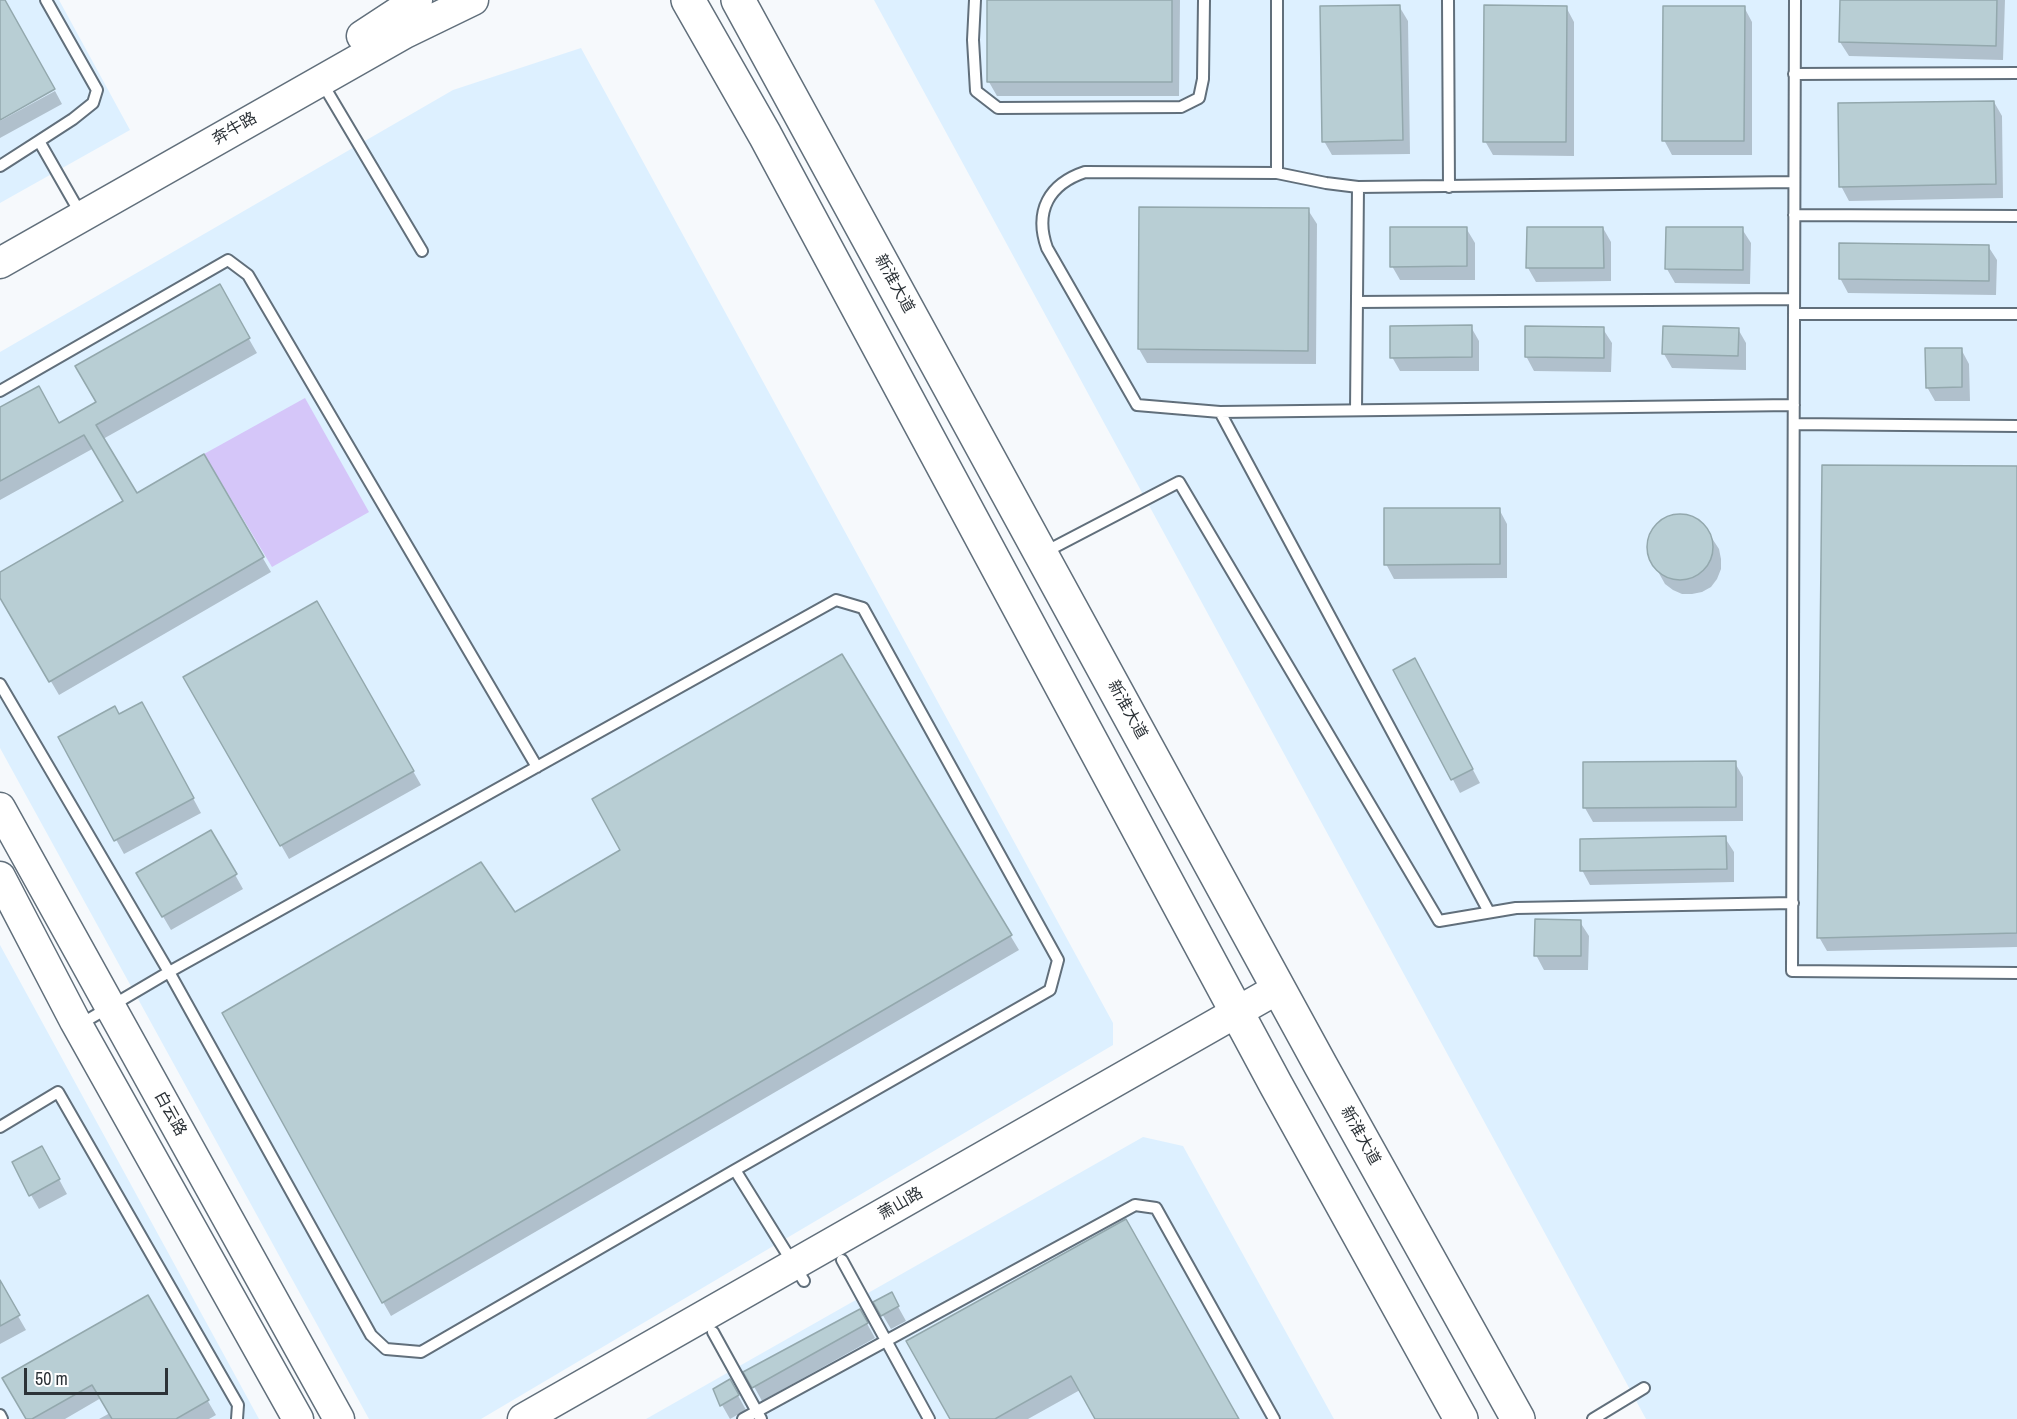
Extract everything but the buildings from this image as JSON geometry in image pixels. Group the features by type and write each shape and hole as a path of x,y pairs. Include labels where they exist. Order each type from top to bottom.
{"main road":[{"path":"688,0 770,146 1241,1019 1461,1419"},
{"name":"新淮大道","path":"738,0 1283,996 1518,1419"}],"street":[{"name":"奔牛路","path":"0,263 317,74 417,0"},
{"name":"奔牛路","path":"0,245 317,74 473,0"},
{"name":"白云路","path":"0,808 339,1419"},
{"path":"0,877 77,1025 298,1419"},
{"name":"萧山路","path":"523,1419 799,1273 1283,996"},
{"name":"萧山路","path":"561,1419 713,1332 799,1273 842,1260 1241,1019"}],"lane":[{"path":"0,166 73,119 93,103 97,90 46,0"},
{"path":"975,0 976,91 998,108 1181,107 1199,98 1203,79 1204,0"},
{"path":"1277,0 1277,172"},
{"path":"1449,0 1449,186"},
{"path":"1794,0 1792,971 2017,973"},
{"path":"1794,74 2017,73"},
{"path":"317,74 422,251"},
{"path":"39,141 75,204"},
{"path":"1794,182 1358,188 1277,172 1085,172 1067,179 1056,188 1042,216 1042,228 1047,248 1137,405 1220,412 1794,405"},
{"path":"1356,410 1358,188"},
{"path":"1794,215 2017,216"},
{"path":"0,391 228,260 248,275 537,767"},
{"path":"1358,302 1794,299"},
{"path":"1794,314 2017,314"},
{"path":"1220,412 1489,912"},
{"path":"1794,424 2017,426"},
{"path":"1041,554 1179,482 1438,921 1516,908 1793,903"},
{"path":"0,684 169,972 371,1335 386,1349 421,1352 1050,990 1058,960 862,608 836,600 169,972 77,1025"},
{"path":"0,1127 58,1092 238,1405 237,1419"},
{"path":"735,1170 799,1273"},
{"path":"743,1419 759,1415 886,1341 1135,1205 1156,1208 1274,1419"},
{"path":"842,1260 930,1419"},
{"path":"713,1332 759,1415"},
{"path":"1593,1419 1644,1388"}],"shaded area":[{"path":"0,0 59,0 130,130 0,203"},
{"path":"874,0 2017,0 2017,1419 1646,1419"},
{"path":"581,48 1113,1023 1113,1045 481,1419 369,1419 0,748 0,352 453,90"},
{"path":"305,398 369,512 272,567 204,454"},
{"path":"0,945 259,1419 0,1419"},
{"path":"1143,1137 1183,1146 1334,1419 646,1419"}]}
